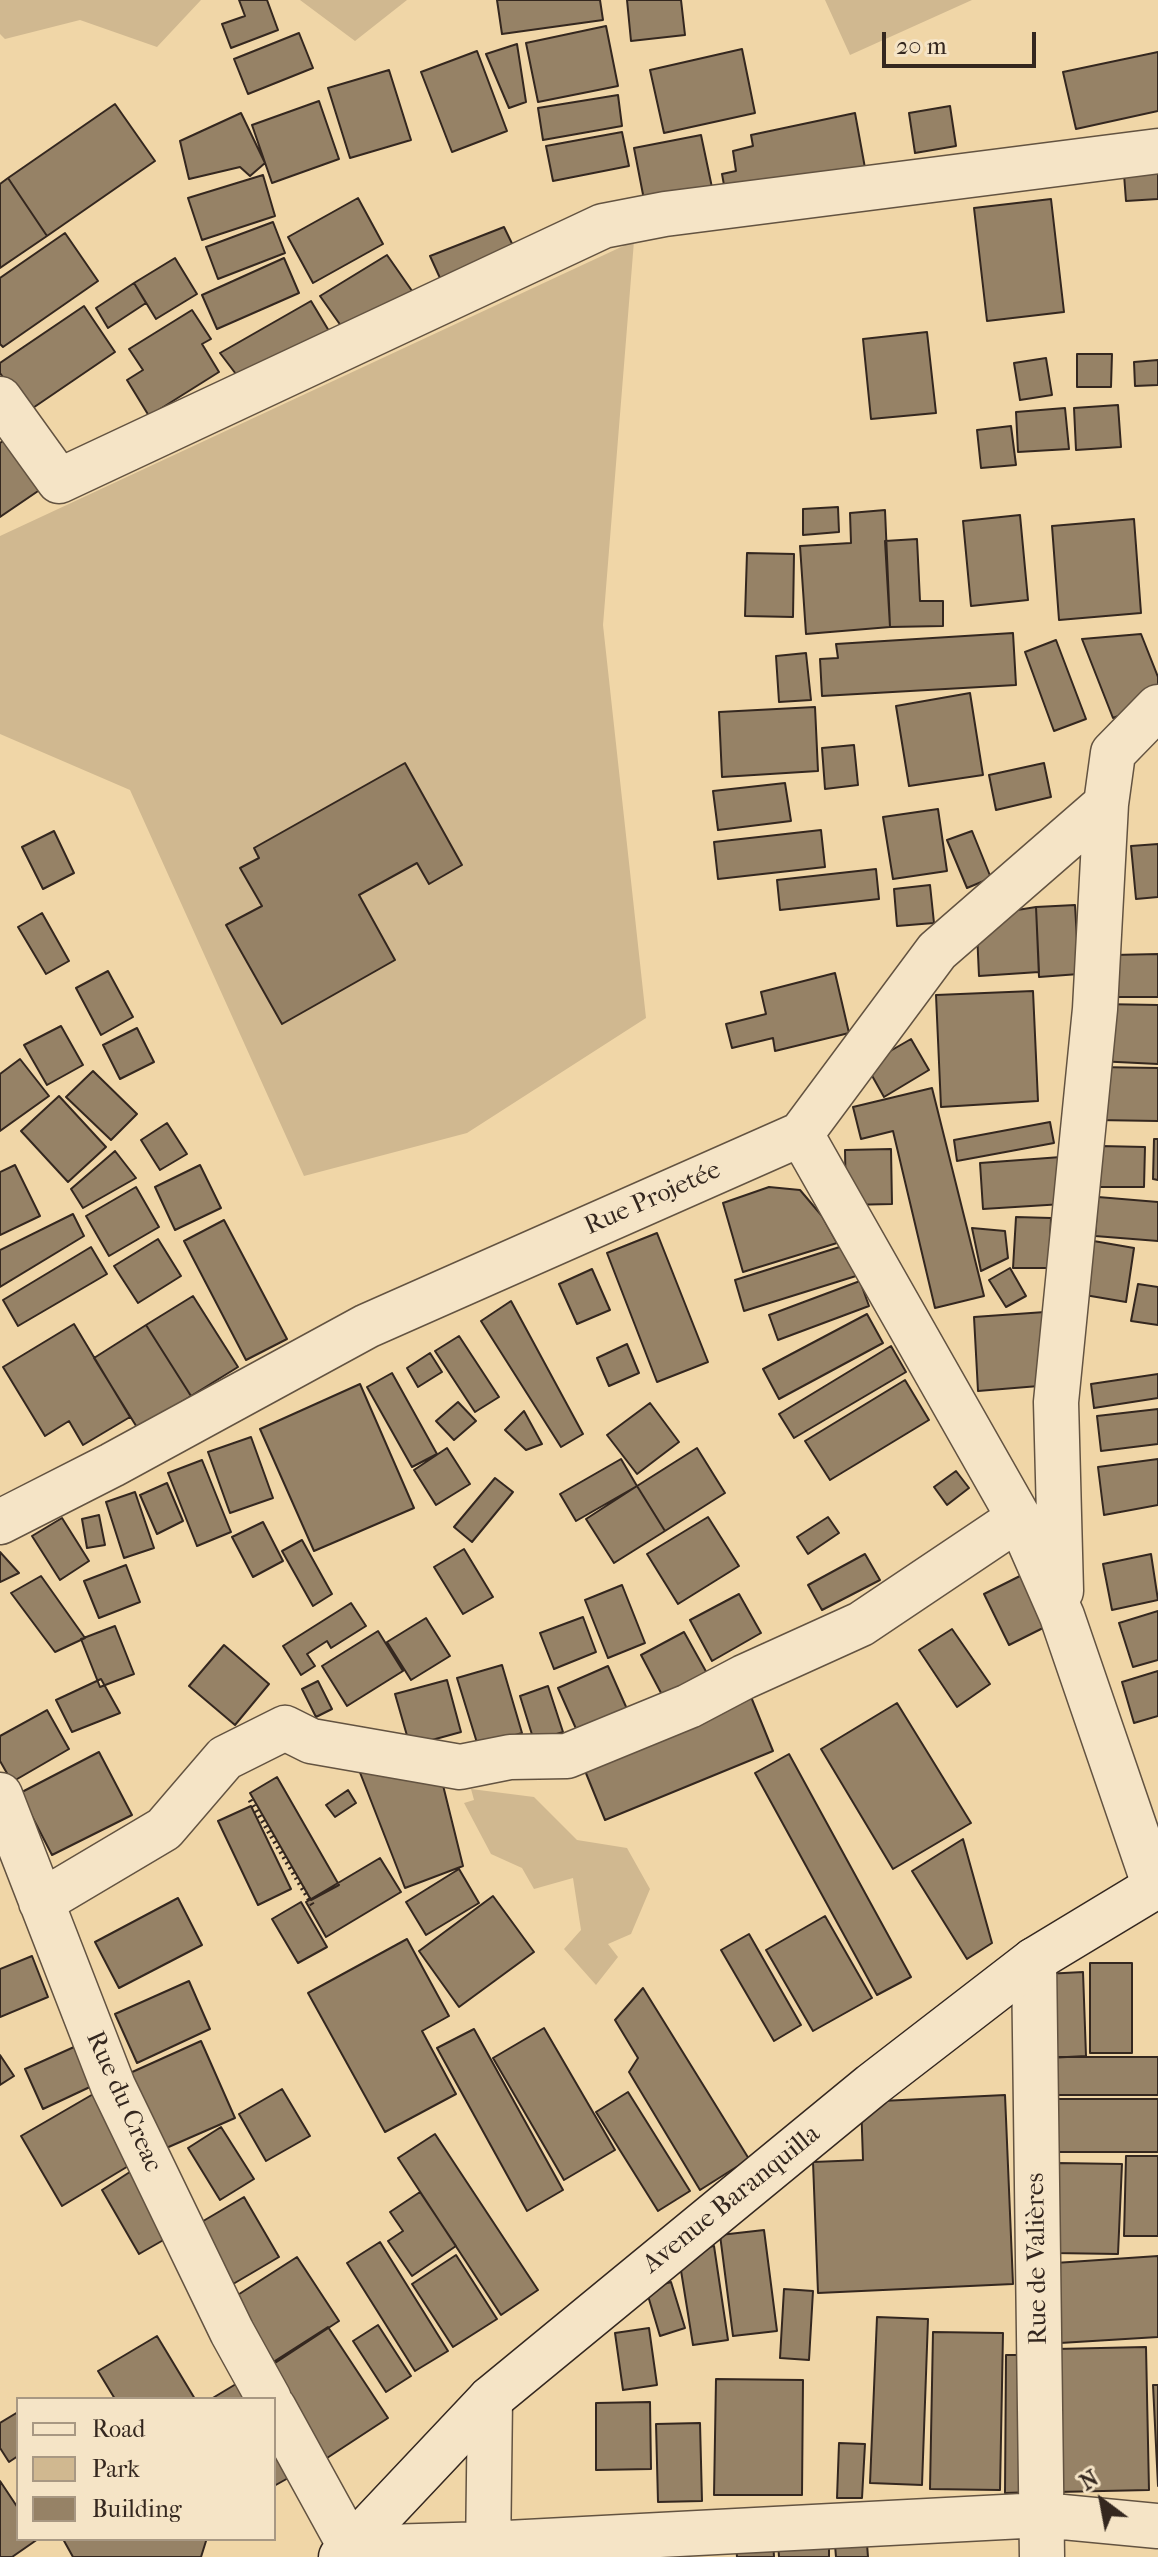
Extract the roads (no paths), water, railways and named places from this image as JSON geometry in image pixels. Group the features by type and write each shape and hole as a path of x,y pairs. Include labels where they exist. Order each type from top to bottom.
{"street":[{"path":"0,399 59,481 603,226 665,214 1158,151"},
{"path":"1062,1616 1056,1402 1095,1009 1106,804 1113,753 1158,707"},
{"name":"Rue Projetée","path":"0,1522 112,1465 367,1326 801,1134 937,951 1106,804"},
{"path":"801,1134 1019,1518 1062,1616 1156,1886"},
{"path":"41,1902 164,1829 225,1758 285,1728 311,1741 460,1767 510,1757 567,1756 689,1706 744,1677 861,1624 1019,1518"},
{"name":"Rue du Creac","path":"0,1795 113,2086 232,2332 268,2397"},
{"name":"Avenue Baranquilla","path":"346,2552 490,2399 872,2085 1034,1960 1156,1886"},
{"name":"Rue de Valières","path":"1034,1960 1042,2536"},
{"path":"488,2551 490,2399"},
{"path":"276,2412 346,2552 1042,2536 1158,2526"}]}
